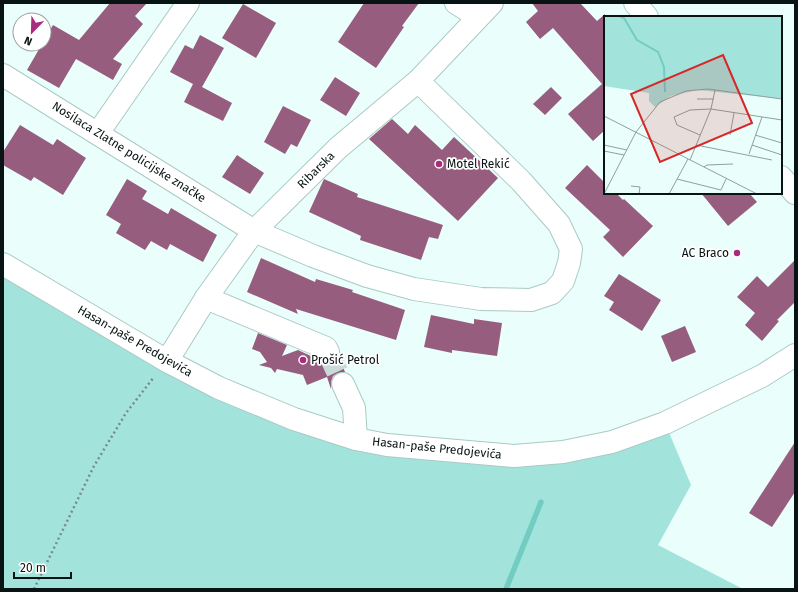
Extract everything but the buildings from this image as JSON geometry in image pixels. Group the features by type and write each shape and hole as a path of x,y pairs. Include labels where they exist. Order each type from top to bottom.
{"street":[{"path":"98,133 188,3"},
{"path":"456,3 485,10"},
{"path":"635,3 646,16"},
{"name":"Ribarska","path":"167,360 206,298 254,230 338,148 418,81 485,10"},
{"name":"Nosilaca Zlatne policijske značke","path":"3,75 254,230 367,276 414,289 481,298 531,300 552,293 563,280 569,264 571,249 559,224 521,182 418,81"},
{"path":"782,178 795,193"},
{"name":"Hasan-paše Predojevića","path":"3,264 167,360 219,388 287,416 356,439 387,445 514,456 563,452 612,442 665,423 762,376 795,354"},
{"path":"206,298 326,348 328,352"},
{"path":"343,384 354,408 356,439"}],"path":[{"path":"34,589 94,466 126,413 167,360"}],"shaded area":[{"path":"3,264 294,419 514,456 665,423 691,485 658,545 743,589 3,589"}],"waterway":[{"path":"506,589 541,502"}],"tunnel":[{"path":"328,352 343,384"}],"place":[{"name":"Motel Rekić","path":"439,164"},
{"name":"AC Braco","path":"737,253"},
{"name":"Prošić Petrol","path":"303,360"}]}
